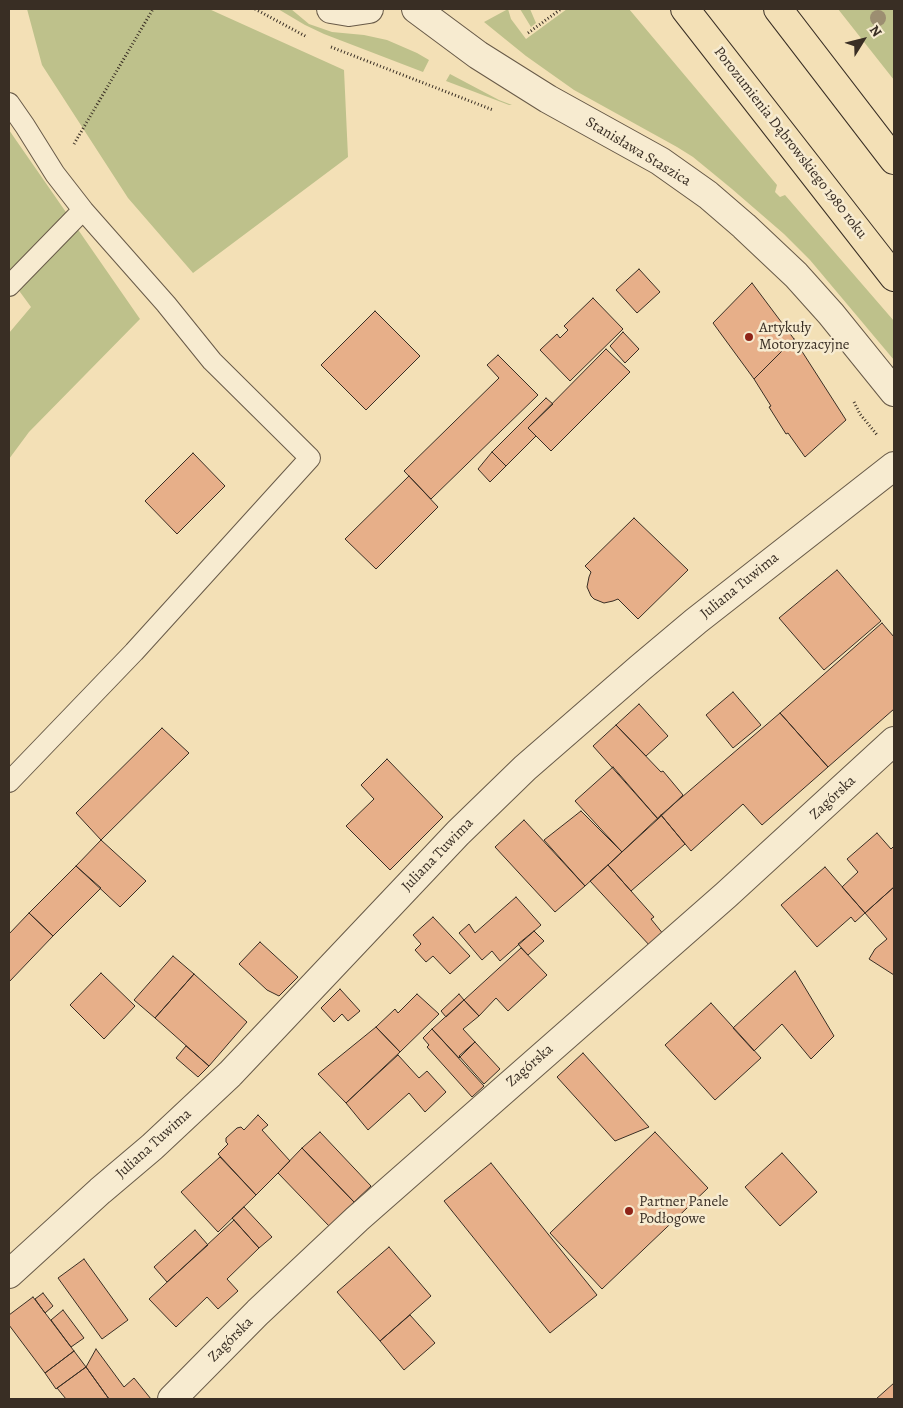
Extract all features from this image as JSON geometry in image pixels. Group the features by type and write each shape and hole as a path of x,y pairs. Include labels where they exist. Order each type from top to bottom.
{"main road":[{"name":"Porozumienia Dąbrowskiego 1980 roku","path":"686,9 894,277"},
{"path":"778,9 894,160"}],"street":[{"path":"331,9 349,12 369,9"},
{"name":"Stanisława Staszica","path":"416,9 498,68 548,99 660,161 708,195 751,232 796,275 831,314 894,392"},
{"name":"Juliana Tuwima","path":"9,1274 100,1191 152,1148 230,1074 458,833 525,768 889,454"},
{"name":"Zagórska","path":"172,1399 258,1312 357,1219 726,895 894,740"}],"lane":[{"path":"9,103 55,174 83,210 166,304 212,361 310,458 134,652 9,782"},
{"path":"9,286 83,210"}],"path":[{"path":"55,174 153,9"},
{"path":"255,9 309,38"},
{"path":"528,33 562,9"},
{"path":"328,46 500,113"},
{"path":"853,398 860,414 889,454"}],"green space":[{"path":"27,9 209,9 344,70 348,157 193,273 128,198 42,65"},
{"path":"278,9 291,9 309,24 332,32 364,35 387,40 429,60 423,72 324,34"},
{"path":"508,9 511,19 526,39 567,9 629,9 777,185 775,192 780,197 785,195 894,321 894,360 810,260 784,234 732,189 693,157 574,90 526,56 484,22"},
{"path":"520,9 530,9 536,23 531,27"},
{"path":"838,9 894,9 894,80"},
{"path":"450,74 499,100 512,105 446,81"},
{"path":"9,130 140,319 29,432 9,459 9,333 31,307 9,277"}],"building":[{"path":"639,269 660,292 637,313 616,290"},
{"path":"752,283 794,339 754,379 713,323"},
{"path":"593,298 623,329 570,381 540,350 557,334 560,338 568,330 564,326"},
{"path":"375,311 420,356 366,410 321,365"},
{"path":"623,332 639,349 625,363 610,346"},
{"path":"794,339 846,420 805,457 788,433 786,434 754,379"},
{"path":"606,349 630,372 551,451 528,428"},
{"path":"498,355 538,395 431,499 404,471 499,378 487,365"},
{"path":"546,398 553,404 528,428 536,436 506,466 492,452"},
{"path":"492,452 506,466 490,482 478,469"},
{"path":"193,453 225,486 177,534 145,501"},
{"path":"409,476 438,507 376,569 345,539"},
{"path":"634,518 688,570 638,619 618,599 604,603 591,596 587,587 591,572 585,566"},
{"path":"837,570 881,621 824,670 779,618"},
{"path":"882,623 894,637 894,709 828,767 780,713"},
{"path":"733,692 761,725 733,748 706,715"},
{"path":"639,704 668,736 646,756 616,725"},
{"path":"780,713 828,767 762,825 743,804 691,851 661,815"},
{"path":"616,725 661,772 663,771 683,795 658,819 593,746"},
{"path":"162,728 189,753 101,840 76,813"},
{"path":"387,759 443,817 390,870 346,826 374,799 361,785"},
{"path":"613,767 658,819 622,852 575,801"},
{"path":"581,811 622,852 585,886 544,840"},
{"path":"661,815 685,844 631,891 608,865"},
{"path":"524,820 585,886 555,912 495,847"},
{"path":"877,833 891,849 894,846 894,887 865,913 842,887 858,872 847,859"},
{"path":"101,840 146,881 120,907 76,866"},
{"path":"608,865 654,917 651,919 664,935 651,947 590,881"},
{"path":"76,866 101,888 53,936 29,913"},
{"path":"825,867 865,913 855,922 851,917 817,947 781,905"},
{"path":"894,887 894,975 869,959 875,949 887,939 865,913"},
{"path":"516,897 541,925 500,961 492,951 482,960 459,933 469,924 475,933"},
{"path":"29,913 53,936 9,982 9,934"},
{"path":"433,917 470,956 450,974 433,956 426,962 415,950 421,944 413,935"},
{"path":"534,931 544,941 528,955 518,944"},
{"path":"260,942 298,977 279,996 267,990 239,964"},
{"path":"521,948 547,975 508,1011 496,998 479,1016 464,1000"},
{"path":"173,956 194,974 155,1018 134,1000"},
{"path":"795,971 834,1036 811,1059 782,1024 754,1051 733,1028"},
{"path":"101,973 135,1006 104,1039 70,1005"},
{"path":"194,974 247,1022 209,1066 155,1018"},
{"path":"340,989 360,1011 348,1021 342,1014 334,1022 321,1008"},
{"path":"417,994 439,1014 400,1052 376,1027 395,1009 398,1013"},
{"path":"459,994 464,1000 446,1017 441,1011"},
{"path":"464,1000 479,1016 463,1029 475,1042 459,1058 432,1029"},
{"path":"711,1003 761,1058 715,1100 665,1045"},
{"path":"376,1027 400,1052 346,1103 318,1074"},
{"path":"432,1029 484,1086 472,1097 427,1047 429,1045 423,1038"},
{"path":"475,1042 500,1069 484,1084 459,1056"},
{"path":"186,1046 209,1066 198,1077 176,1058"},
{"path":"583,1053 649,1127 615,1141 557,1077"},
{"path":"398,1055 419,1078 427,1071 446,1092 425,1112 409,1093 368,1130 346,1103"},
{"path":"258,1115 268,1125 262,1130 290,1161 256,1195 218,1154 228,1144 226,1138 237,1128 241,1127 244,1130"},
{"path":"320,1132 371,1186 354,1202 302,1148"},
{"name":"Partner Panele Podłogowe","path":"655,1132 708,1188 602,1289 550,1233"},
{"path":"302,1148 354,1202 329,1226 278,1173"},
{"path":"782,1153 817,1192 780,1226 745,1187"},
{"path":"220,1157 256,1195 218,1232 181,1192"},
{"path":"491,1163 597,1295 550,1333 444,1201"},
{"path":"244,1207 272,1237 259,1248 232,1218"},
{"path":"234,1220 259,1248 227,1279 238,1291 218,1309 207,1297 176,1327 149,1299"},
{"path":"195,1230 208,1245 167,1282 154,1267"},
{"path":"389,1247 431,1296 380,1341 337,1292"},
{"path":"84,1259 128,1320 102,1339 58,1278"},
{"path":"43,1293 53,1306 45,1313 35,1299"},
{"path":"33,1297 74,1351 45,1373 9,1325 9,1315"},
{"path":"63,1310 84,1338 71,1347 51,1320"},
{"path":"410,1315 435,1343 404,1370 380,1341"},
{"path":"96,1349 124,1387 134,1378 151,1399 109,1399 86,1367"},
{"path":"74,1351 86,1367 56,1389 45,1373"},
{"path":"86,1367 109,1399 66,1399 57,1388"},
{"path":"894,1383 894,1399 876,1399"}],"place":[{"name":"Artykuły Motoryzacyjne","path":"749,337"},
{"name":"Partner Panele Podłogowe","path":"629,1211"}]}
